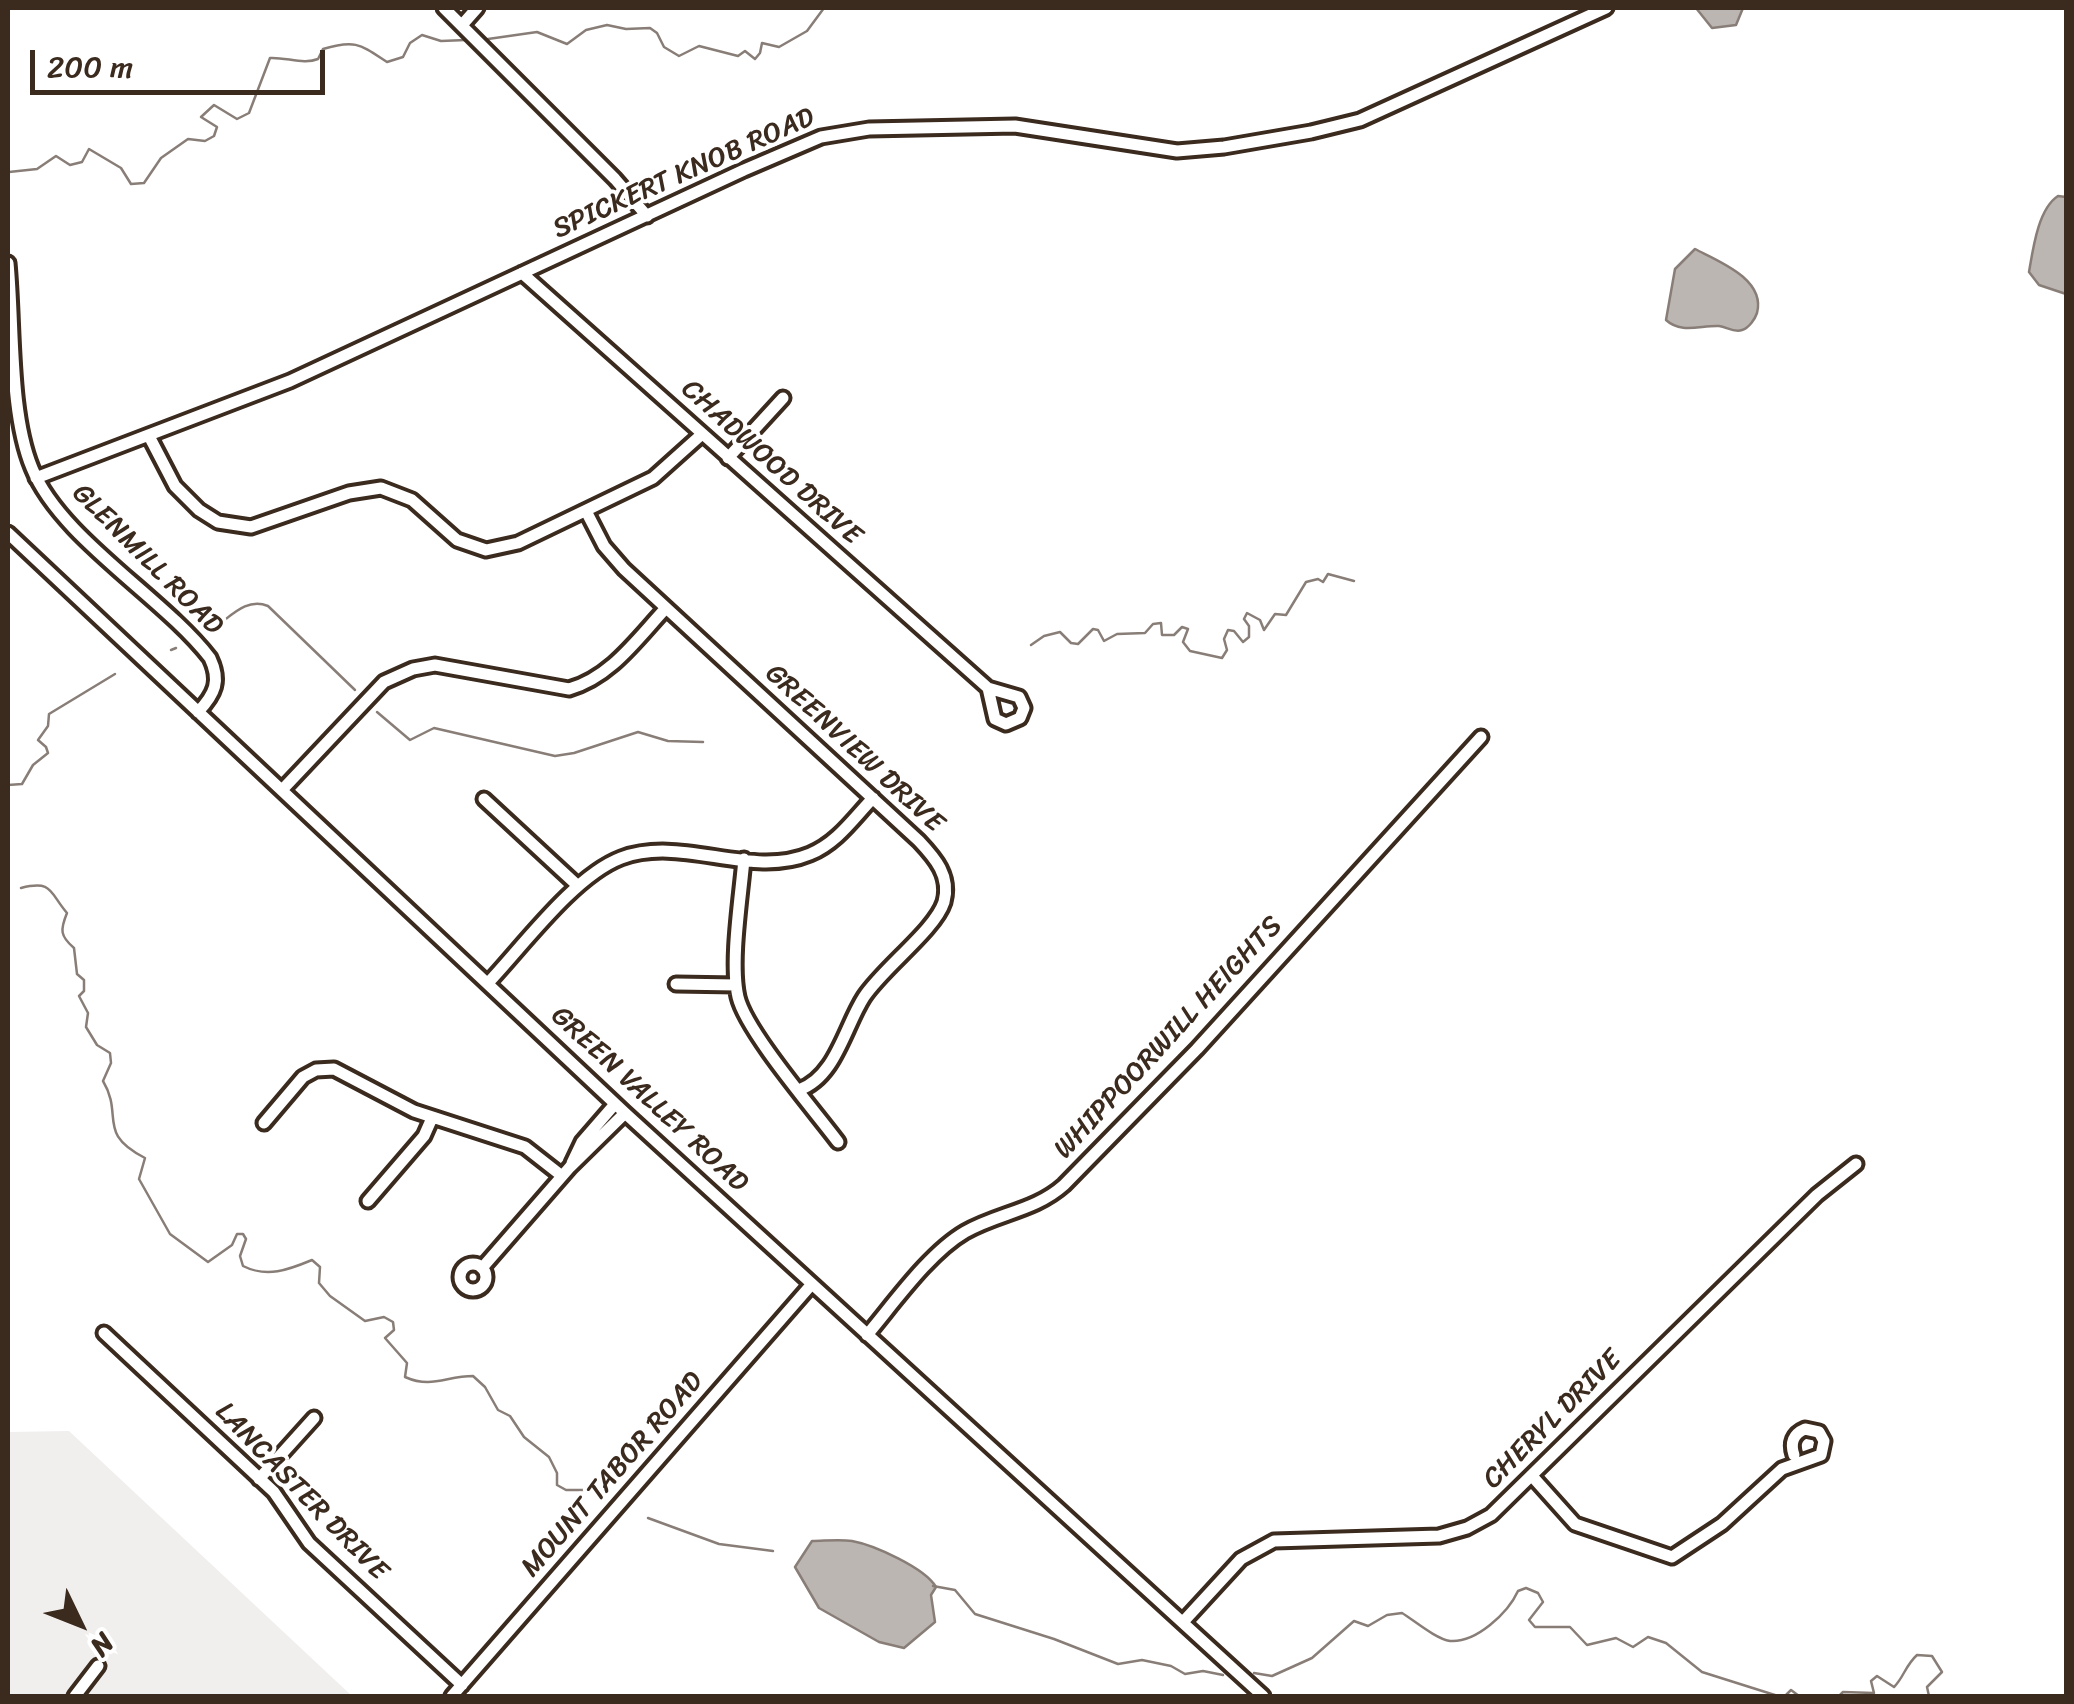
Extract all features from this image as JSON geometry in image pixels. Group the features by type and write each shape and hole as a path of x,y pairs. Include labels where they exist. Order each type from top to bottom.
{"street":[{"path":"444,8 647,216"},
{"path":"462,25 478,8"},
{"name":"SPICKERT KNOB ROAD","path":"36,478 307,374 790,148 821,138 853,132 1015,126 1176,151 1312,132 1360,120 1606,8"},
{"name":"GLENMILL ROAD","path":"8,263 20,426 36,478 60,511 210,658 216,686 198,712"},
{"name":"CHADWOOD DRIVE","path":"522,274 988,688"},
{"path":"728,458 783,398"},
{"path":"149,436 182,494 208,517 228,526 262,524 349,493 382,488 412,500 457,540 486,550 518,542 654,478 701,435"},
{"name":"GREENVIEW DRIVE","path":"586,511 610,553 935,858 945,879 944,900 934,919 873,984 828,1066 798,1090"},
{"name":"GREEN VALLEY ROAD","path":"8,533 811,1285 1263,1696"},
{"path":"282,790 384,682 403,672 434,665 569,688 590,682 609,669 666,608"},
{"name":"WHIPPOORWILL HEIGHTS","path":"867,1336 955,1238 980,1224 1040,1203 1064,1185 1197,1050 1480,737"},
{"path":"488,983 578,886 604,866 643,852 779,860 810,854 835,839 873,798"},
{"path":"484,799 578,886"},
{"path":"744,858 736,984 740,1004 838,1142"},
{"path":"676,984 736,984"},
{"path":"264,1123 303,1077 325,1068 343,1073 397,1104 432,1118 515,1143 566,1172"},
{"path":"482,1268 620,1108"},
{"path":"368,1201 424,1136 432,1118"},
{"name":"CHERYL DRIVE","path":"1183,1622 1240,1559 1274,1541 1439,1536 1467,1528 1491,1515 1816,1195 1856,1164"},
{"name":"MOUNT TABOR ROAD","path":"452,1696 811,1285"},
{"name":"LANCASTER DRIVE","path":"104,1333 259,1479 290,1512 309,1543 462,1685"},
{"path":"259,1479 314,1418"},
{"path":"1532,1476 1575,1524 1672,1557 1722,1524 1782,1469 1821,1455 1824,1441 1820,1432 1805,1428 1796,1434 1792,1443 1794,1455"},
{"path":"75,1696 98,1666"}],"shaded area":[{"path":"1696,8 1743,8 1736,25 1712,28"},
{"path":"2058,196 2066,197 2066,294 2039,285 2029,272 2041,220"},
{"path":"1695,249 1738,273 1754,290 1757,313 1745,329 1685,328 1666,320 1675,269"},
{"path":"69,1431 352,1696 8,1696 8,1432"},
{"path":"812,1541 852,1541 910,1565 936,1587 931,1595 935,1622 904,1648 879,1642 819,1608 795,1567"}],"waterway":[{"path":"488,39 537,32 567,44 586,30 607,25 650,28 664,47 679,56 699,46 738,56 745,51 755,59 762,43 779,47 807,31 824,8"},
{"path":"9,172 37,169 56,156 70,165 82,162 89,149 121,168 131,184 144,183 161,158 188,139 205,141 214,136 217,127 201,117 214,105 237,119 249,113 270,58 313,61 323,49 351,44 387,62 403,57 410,43 422,35 441,41 466,40"},
{"path":"1031,645 1060,632 1071,643 1078,644 1093,629 1098,630 1104,641 1117,634 1145,633 1153,624 1161,623 1162,635 1174,635 1182,627 1188,629 1183,642 1190,651 1222,658 1227,650 1224,639 1228,630 1243,642 1249,637 1244,619 1247,613 1260,620 1264,630 1275,614 1286,615 1306,582 1323,582 1328,574 1354,581"},
{"path":"211,630 245,606 268,606 355,690"},
{"path":"171,650 176,648"},
{"path":"8,785 22,784 33,765 48,753 38,740 48,726 49,714 115,674"},
{"path":"377,712 410,740 434,728 555,756 638,732 668,741 703,742"},
{"path":"8,812 8,818"},
{"path":"21,888 45,887 67,913 63,932 74,948 77,974 84,980 84,991 79,996 88,1013 86,1027 97,1045 110,1053 111,1063 103,1081 116,1132 130,1149 145,1158 139,1179 170,1234 208,1262 232,1245 237,1234 243,1234 243,1266 261,1272 312,1260 320,1267 319,1283 330,1296 365,1321 384,1317 393,1322 394,1330 385,1338 407,1363 405,1377 431,1382 473,1376 485,1387 498,1410 510,1416 524,1437 549,1457 557,1473 557,1485 566,1490 587,1490"},
{"path":"648,1518 719,1544 773,1551"},
{"path":"933,1586 955,1590 975,1614 1118,1664 1142,1660 1171,1666 1185,1674 1203,1671 1223,1675"},
{"path":"1254,1673 1272,1676 1312,1658 1354,1621 1368,1626 1387,1615 1402,1613 1450,1641 1470,1637 1490,1625 1518,1591 1526,1588 1538,1593 1543,1602 1529,1620 1535,1627 1570,1627 1587,1645 1616,1638 1633,1647 1648,1637 1666,1643 1702,1672 1778,1696"},
{"path":"1839,1696 1843,1692 1874,1693 1871,1681 1877,1676 1894,1687 1917,1655 1932,1656 1942,1672 1927,1687 1929,1696"},
{"path":"1785,1696 1791,1690 1799,1696"}]}
